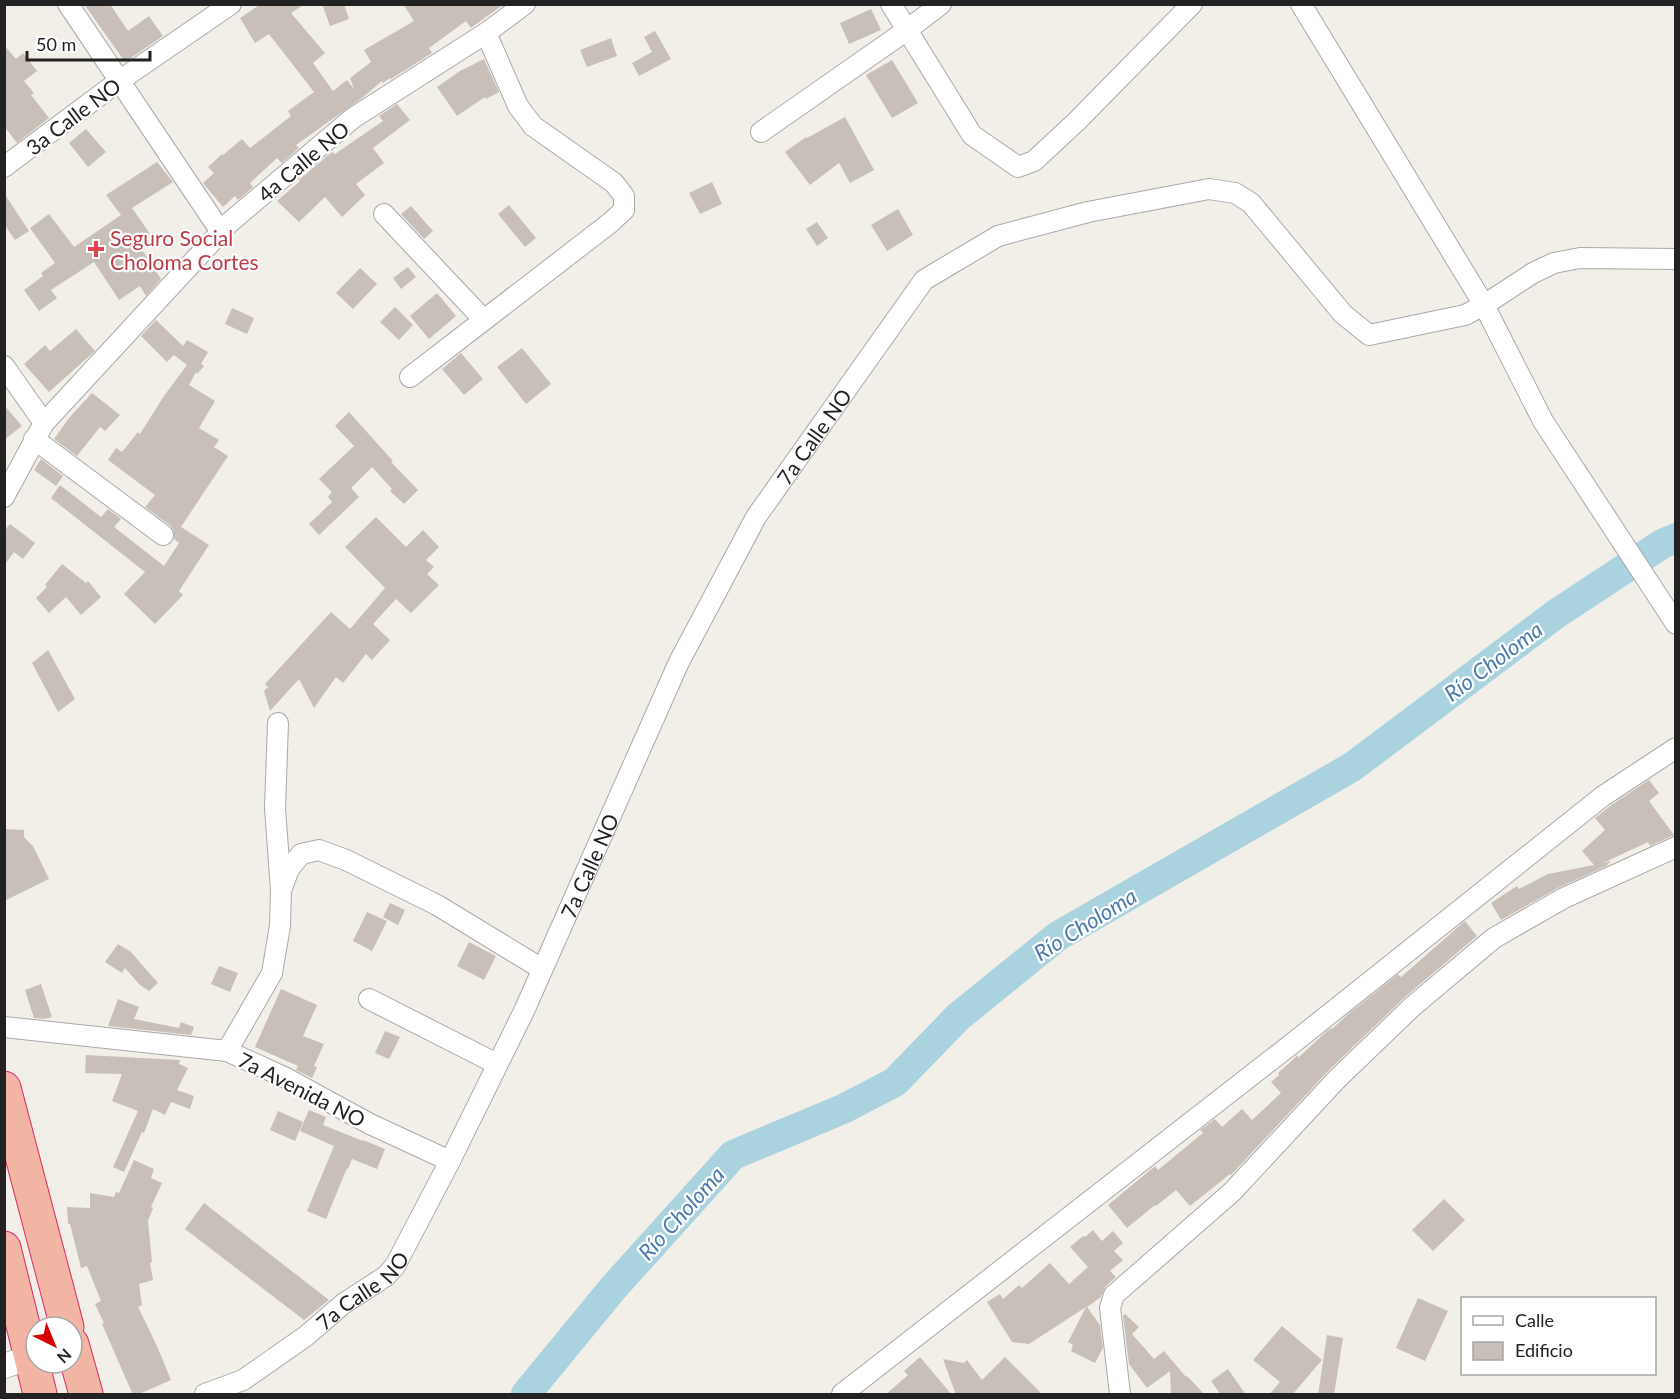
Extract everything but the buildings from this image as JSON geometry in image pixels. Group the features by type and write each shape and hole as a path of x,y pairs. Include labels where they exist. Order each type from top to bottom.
{"highway":[{"path":"4,1088 64,1315"},
{"path":"4,1248 18,1361 40,1395"},
{"path":"81,1375 86,1395"}],"street":[{"path":"69,4 221,232"},
{"name":"4a Calle NO","path":"4,497 39,431 229,223 353,118 486,33 525,4"},
{"path":"891,4 972,135 1018,167 1034,161 1077,121 1192,4"},
{"path":"761,132 907,30 940,4"},
{"path":"1301,4 1484,305 1543,421 1676,624"},
{"name":"3a Calle NO","path":"4,167 119,81 230,5"},
{"path":"410,377 624,210 624,196 614,183 533,126 519,106 486,33"},
{"name":"7a Calle NO","path":"205,1395 243,1380 306,1336 344,1304 386,1276 395,1266 524,1011 679,662 756,517 924,280 998,236 1088,212 1209,189 1235,193 1251,203 1343,314 1369,335 1465,315 1484,305"},
{"path":"384,214 484,320"},
{"path":"1484,305 1533,273 1554,263 1580,258 1676,259"},
{"path":"4,366 39,431 163,535"},
{"path":"227,1051 272,973 280,926 281,890 275,808 278,723"},
{"path":"843,1395 1298,1039 1602,796 1676,748"},
{"path":"1120,1395 1110,1308 1114,1295 1232,1192 1337,1079 1413,1006 1494,938 1564,898 1676,847"},
{"path":"281,890 290,868 301,854 319,850 346,860 437,905 542,969"},
{"path":"369,999 497,1064"},
{"name":"7a Avenida NO","path":"4,1027 227,1051 284,1077 370,1124 450,1161"}],"waterway":[{"name":"Río Choloma","path":"526,1394 614,1287 733,1155 843,1109 895,1082 958,1017 1058,936 1352,767 1556,614 1662,544 1676,538"}],"place":[{"name":"Seguro Social Choloma Cortes","path":"96,249"}]}
